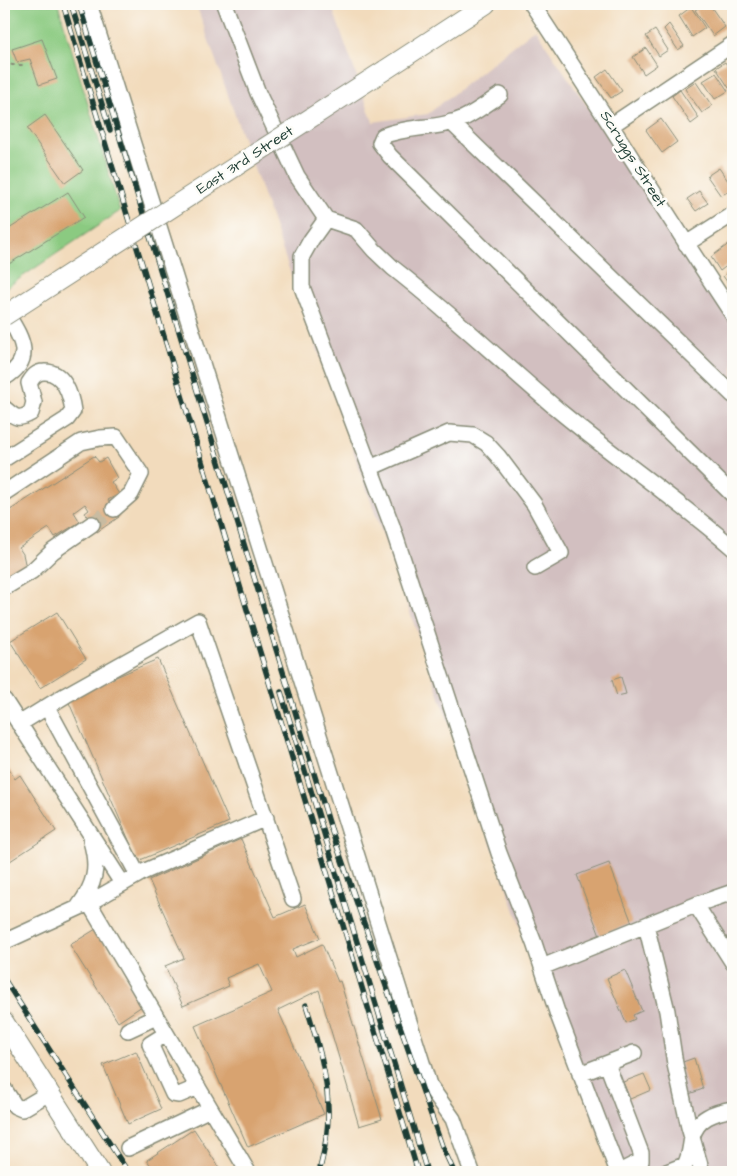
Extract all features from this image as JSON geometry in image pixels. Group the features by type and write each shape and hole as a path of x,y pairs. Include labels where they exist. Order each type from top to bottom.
{"main road":[{"name":"East 3rd Street","path":"4,316 486,4"},
{"path":"4,1022 100,1172"}],"street":[{"path":"89,4 429,1085 453,1119 472,1172"},
{"path":"224,4 258,93 297,176 326,219 356,229 393,268 563,414 626,465 698,518 733,548"},
{"name":"Scruggs Street","path":"532,4 612,125 686,244 732,310"},
{"path":"612,125 733,44"},
{"path":"500,95 463,119 434,126 396,130 383,136 380,143 390,156 733,495"},
{"path":"451,122 733,395"},
{"path":"686,244 733,214"},
{"path":"326,219 302,256 302,287 392,526 499,853 618,1172 641,1161 641,1153 607,1064"},
{"path":"4,310 21,337 23,356 18,368 4,378"},
{"path":"4,408 14,417 23,417 32,413 34,402 29,383 34,375 50,372 58,376 66,386 73,411 67,419 4,459"},
{"path":"370,468 449,433 472,435 486,443 534,504 561,553 535,568"},
{"path":"4,493 82,442 116,437 141,474 131,494 114,509"},
{"path":"4,588 32,570 53,551 92,524"},
{"path":"19,724 198,621 293,899"},
{"path":"4,700 122,883"},
{"path":"47,707 138,875"},
{"path":"4,942 83,905 138,875 266,818"},
{"path":"83,822 96,855 96,870 92,887 83,905"},
{"path":"542,967 733,892"},
{"path":"83,905 156,1017 248,1172"},
{"path":"696,905 733,963"},
{"path":"646,925 667,1012 675,1064 689,1127 702,1172"},
{"path":"128,1030 156,1017"},
{"path":"166,1034 150,1044 173,1094 179,1095 198,1088"},
{"path":"580,1074 634,1053"},
{"path":"4,1089 15,1106 22,1109 49,1093"},
{"path":"128,1148 210,1109"},
{"path":"667,1172 685,1165 690,1156 692,1136 700,1120 718,1111 733,1109"}],"path":[{"path":"4,60 12,65 26,65"}],"shaded area":[{"path":"196,4 331,4 373,122 428,114 535,29 733,322 733,1172 614,1172 533,962"}],"green space":[{"path":"4,4 58,4 120,211 4,289"}],"building":[{"path":"705,4 709,4 725,27 713,36 695,10"},
{"path":"691,7 705,28 692,37 679,16"},
{"path":"669,24 684,46 678,50 664,29"},
{"path":"655,30 668,50 659,56 646,36"},
{"path":"42,39 57,79 39,85 30,59 17,62 12,49"},
{"path":"646,48 657,65 644,74 633,57"},
{"path":"725,62 733,74 733,85 729,88 716,68"},
{"path":"607,69 622,91 611,98 596,77"},
{"path":"716,73 728,91 715,99 703,81"},
{"path":"696,82 712,106 702,113 685,89"},
{"path":"680,90 699,118 691,124 672,96"},
{"path":"45,115 83,170 65,183 27,128"},
{"path":"661,119 677,142 662,153 646,130"},
{"path":"719,168 733,188 721,196 707,176"},
{"path":"699,191 708,203 696,211 687,199"},
{"path":"68,192 84,217 4,267 4,232"},
{"path":"730,243 733,248 733,261 720,271 711,257"},
{"path":"733,268 733,284 730,286 723,276"},
{"path":"94,456 99,462 106,458 117,478 111,482 119,494 108,500 119,517 97,532 85,513 89,510 85,504 74,512 80,522 55,537 49,528 19,548 23,554 26,568 4,582 4,514"},
{"path":"57,612 86,659 40,688 10,641"},
{"path":"158,659 229,822 138,861 67,698"},
{"path":"621,677 626,694 617,696 612,680"},
{"path":"8,768 15,779 20,775 56,831 4,865 4,771"},
{"path":"241,839 275,917 305,904 320,938 293,949 296,957 322,944 338,982 340,981 382,1119 359,1126 319,990 278,1010 324,1114 248,1147 195,1026 272,992 259,964 226,978 229,986 183,1006 165,966 184,958 149,880"},
{"path":"609,863 632,923 600,936 577,875"},
{"path":"96,929 142,1006 118,1022 70,945"},
{"path":"625,970 642,1011 633,1015 635,1019 626,1023 607,978"},
{"path":"136,1051 161,1109 128,1124 103,1065"},
{"path":"694,1058 703,1089 689,1094 680,1063"},
{"path":"644,1074 651,1090 630,1099 623,1082"},
{"path":"194,1129 222,1172 155,1172 147,1160"}],"tunnel":[{"path":"92,524 114,509"}],"railway":[{"path":"63,4 418,1172"},
{"path":"71,4 110,130"},
{"path":"79,4 331,829 442,1146 454,1172"},
{"path":"281,692 427,1172"},
{"path":"4,979 128,1172"},
{"path":"306,1005 322,1059 327,1087 328,1122 319,1172"}]}
